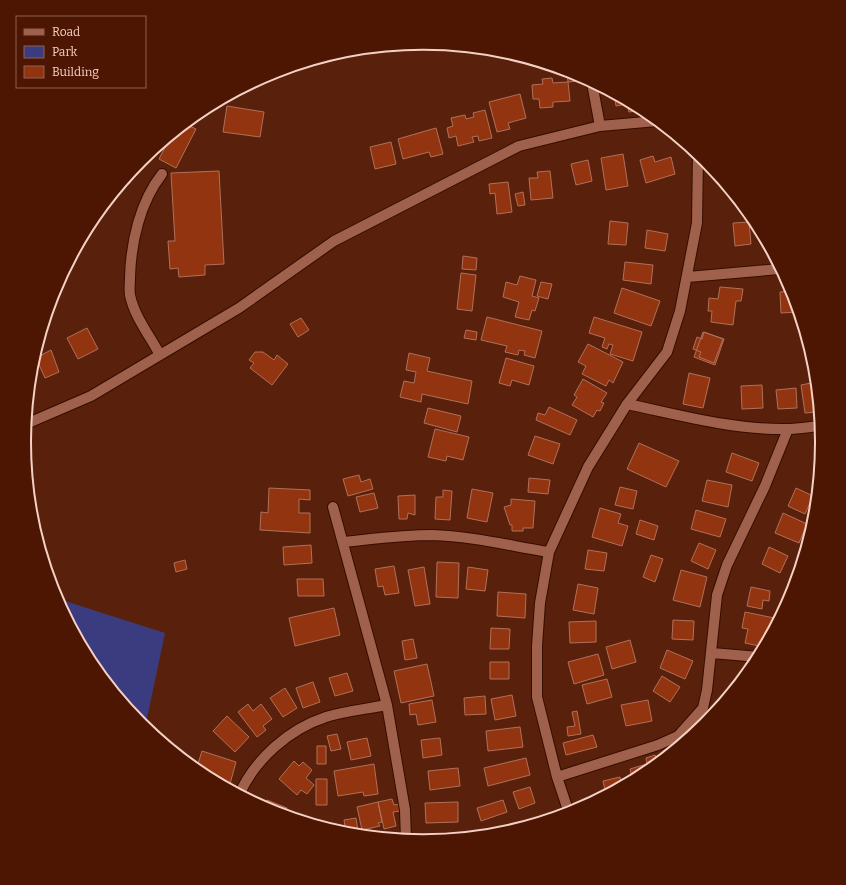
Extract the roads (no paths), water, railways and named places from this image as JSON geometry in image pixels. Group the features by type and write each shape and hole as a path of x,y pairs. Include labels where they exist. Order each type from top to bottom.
{"street":[{"path":"593,90 600,126"},
{"path":"32,421 91,396 239,308 334,241 520,146 600,126 648,122"},
{"path":"567,807 557,777 538,697 537,646 540,610 549,552 588,467 627,404 667,352 680,311 688,277 697,223 698,163"},
{"path":"160,355 136,312 130,295 131,261 135,232 152,186 162,174"},
{"path":"688,277 775,269"},
{"path":"627,404 719,423 756,428 788,429 814,427"},
{"path":"557,777 658,745 678,736 703,708 712,653 717,595 727,565 765,486 788,429"},
{"path":"334,507 387,706 405,810 406,834"},
{"path":"343,542 388,537 433,535 549,552"},
{"path":"712,653 751,656"},
{"path":"242,790 255,766 285,739 310,723 328,716 387,706"}]}
